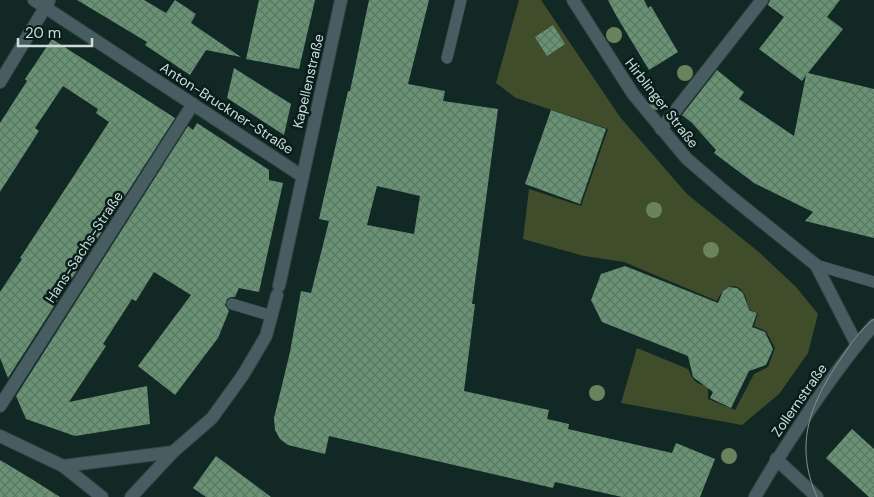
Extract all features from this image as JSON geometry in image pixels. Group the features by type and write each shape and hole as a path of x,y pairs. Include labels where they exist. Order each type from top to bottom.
{"street":[{"name":"Anton-Bruckner-Straße","path":"34,0 48,4 302,176"},
{"name":"Kapellenstraße","path":"132,497 173,452 212,418 243,375 266,336 278,290 341,0"},
{"name":"Hirblinger Straße","path":"573,0 633,94 687,159 816,265 857,345"},
{"path":"661,129 762,0"},
{"path":"0,82 48,4"},
{"name":"Hans-Sachs-Straße","path":"0,406 193,104"},
{"name":"Zollernstraße","path":"755,497 776,459 857,345 874,325"},
{"path":"0,436 63,466 102,497"},
{"path":"63,466 173,452"},
{"path":"776,459 818,497"}],"lane":[{"path":"447,58 461,0"},
{"name":"Hirblinger Straße","path":"816,265 874,282"},
{"path":"232,304 272,316"}],"green space":[{"path":"519,0 541,0 620,117 687,194 760,253 796,287 818,314 808,353 779,394 742,425 621,403 637,348 688,369 695,381 708,386 708,399 735,410 754,374 768,367 775,348 766,331 754,326 758,313 744,307 747,301 741,289 733,286 728,287 717,301 624,262 584,256 523,239 529,189 581,206 608,129 516,98 496,83"}],"building":[{"path":"77,0 144,0 166,13 175,0 196,14 191,23 241,57 206,50 190,75 145,45 147,42"},
{"path":"259,0 315,0 299,69 246,59"},
{"path":"369,0 429,0 408,84 445,91 443,101 498,109 472,304 475,304 464,391 549,410 547,419 569,424 568,429 672,453 676,443 715,459 700,497 622,497 555,482 553,488 329,436 325,454 288,445 280,439 275,430 274,418 290,352 301,291 311,293 329,221 319,219 348,91 350,91","holes":["377,186 420,196 414,234 367,225"]},
{"path":"608,0 644,0 648,8 651,6 678,52 649,70"},
{"path":"770,0 840,0 827,17 843,29 808,73 874,89 874,238 805,221 813,212 754,183 714,153 716,150 692,123 682,115 717,70 744,92 739,99 794,136 806,75 802,81 759,49 784,17 768,5"},
{"path":"553,25 565,44 547,56 535,37"},
{"path":"52,39 175,118 8,378 0,358 0,292 22,259 20,258 109,122 96,113 98,109 63,86 35,128 39,131 0,192 0,123 27,81 25,79"},
{"path":"234,68 291,104 284,135 227,98"},
{"path":"551,110 606,129 580,204 525,184"},
{"path":"197,123 269,170 269,180 283,183 259,292 239,288 235,297 227,299 225,305 229,311 218,338 175,395 138,366 191,295 154,272 136,301 132,299 103,344 106,346 69,402 147,386 150,424 75,436 26,419 16,396 188,126 193,130"},
{"path":"625,266 718,303 723,291 729,287 737,288 743,293 749,310 757,313 752,327 765,332 773,349 766,365 749,371 731,408 710,398 713,392 693,377 688,356 602,322 591,300 601,274"},
{"path":"852,429 874,449 874,497 869,497 826,458"},
{"path":"216,456 271,497 206,497 193,488"},
{"path":"0,460 30,478 60,497 0,497"}],"tram line":[{"path":"817,497 806,459 806,441 814,407 845,352 874,319"}]}
